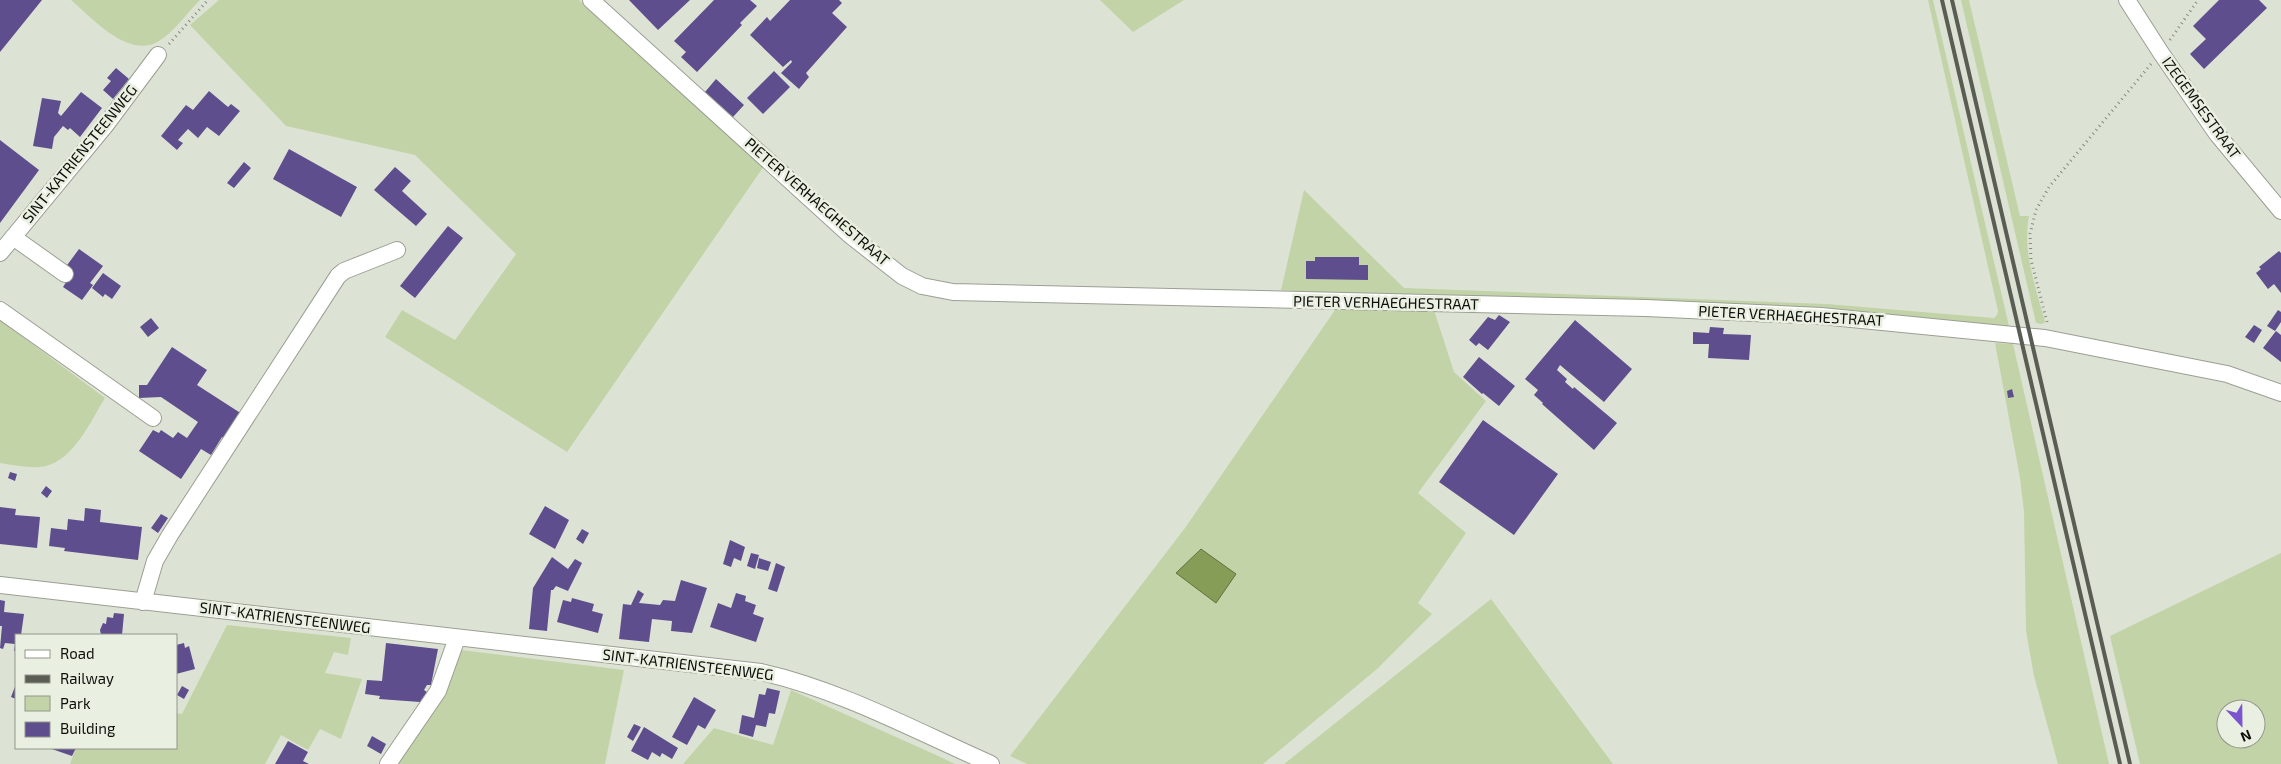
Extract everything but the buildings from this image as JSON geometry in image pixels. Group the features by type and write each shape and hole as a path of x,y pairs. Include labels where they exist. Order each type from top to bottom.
{"street":[{"name":"PIETER VERHAEGHESTRAAT","path":"591,0 851,236 902,276 922,286 953,292 1656,309 1821,316 2045,338 2227,374 2281,393"},
{"name":"IZEGEMSESTRAAT","path":"2128,0 2161,53 2217,134 2281,211"},
{"name":"SINT-KATRIENSTEENWEG","path":"0,252 105,126 158,55"},
{"path":"13,237 65,274"},
{"path":"143,602 155,561 170,535 338,276 344,271 397,250"},
{"path":"0,310 153,418"},
{"name":"SINT-KATRIENSTEENWEG","path":"0,585 761,672 791,679 833,694 991,764"},
{"path":"388,764 438,691 457,638"}],"path":[{"path":"158,55 208,0"},
{"path":"2045,338 2047,322 2032,260 2030,234 2036,210 2050,187 2161,53 2198,0"}],"green space":[{"path":"71,0 200,0 170,33 159,41 147,45 136,45 124,41 100,26"},
{"path":"219,0 579,0 766,163 567,452 385,337 402,310 455,340 516,254 415,155 286,126 190,25"},
{"path":"1100,0 1184,0 1133,32"},
{"path":"1928,0 1933,0 2009,326 1403,298 1281,290 1304,190 1404,288 1827,304 1994,318 1998,311"},
{"path":"1961,0 1969,0 2020,216 2029,216 2027,243 2034,283 2045,322 2042,324 2036,323"},
{"path":"1335,310 1434,310 1454,372 1486,401 1418,493 1466,533 1418,603 1432,614 1377,669 1263,764 1027,764 1010,756 1185,528"},
{"path":"0,320 105,398 79,441 61,459 51,464 30,467 0,463"},
{"path":"1995,343 2013,344 2109,764 2058,764 2034,676 2026,631 2024,512 2020,478"},
{"path":"2281,553 2281,764 2140,764 2110,636"},
{"path":"1491,599 1613,764 1284,764"},
{"path":"227,625 351,638 348,655 334,652 325,673 362,679 341,739 320,729 308,750 281,735 265,764 70,764 76,749 178,749 178,713 182,714"},
{"path":"461,650 624,670 605,764 394,764"},
{"path":"791,690 955,764 683,764 714,728 773,745"}],"shaded area":[{"path":"1201,549 1236,574 1216,603 1176,573"}],"railway":[{"path":"1942,0 2120,764"},
{"path":"1952,0 2130,764"}]}
